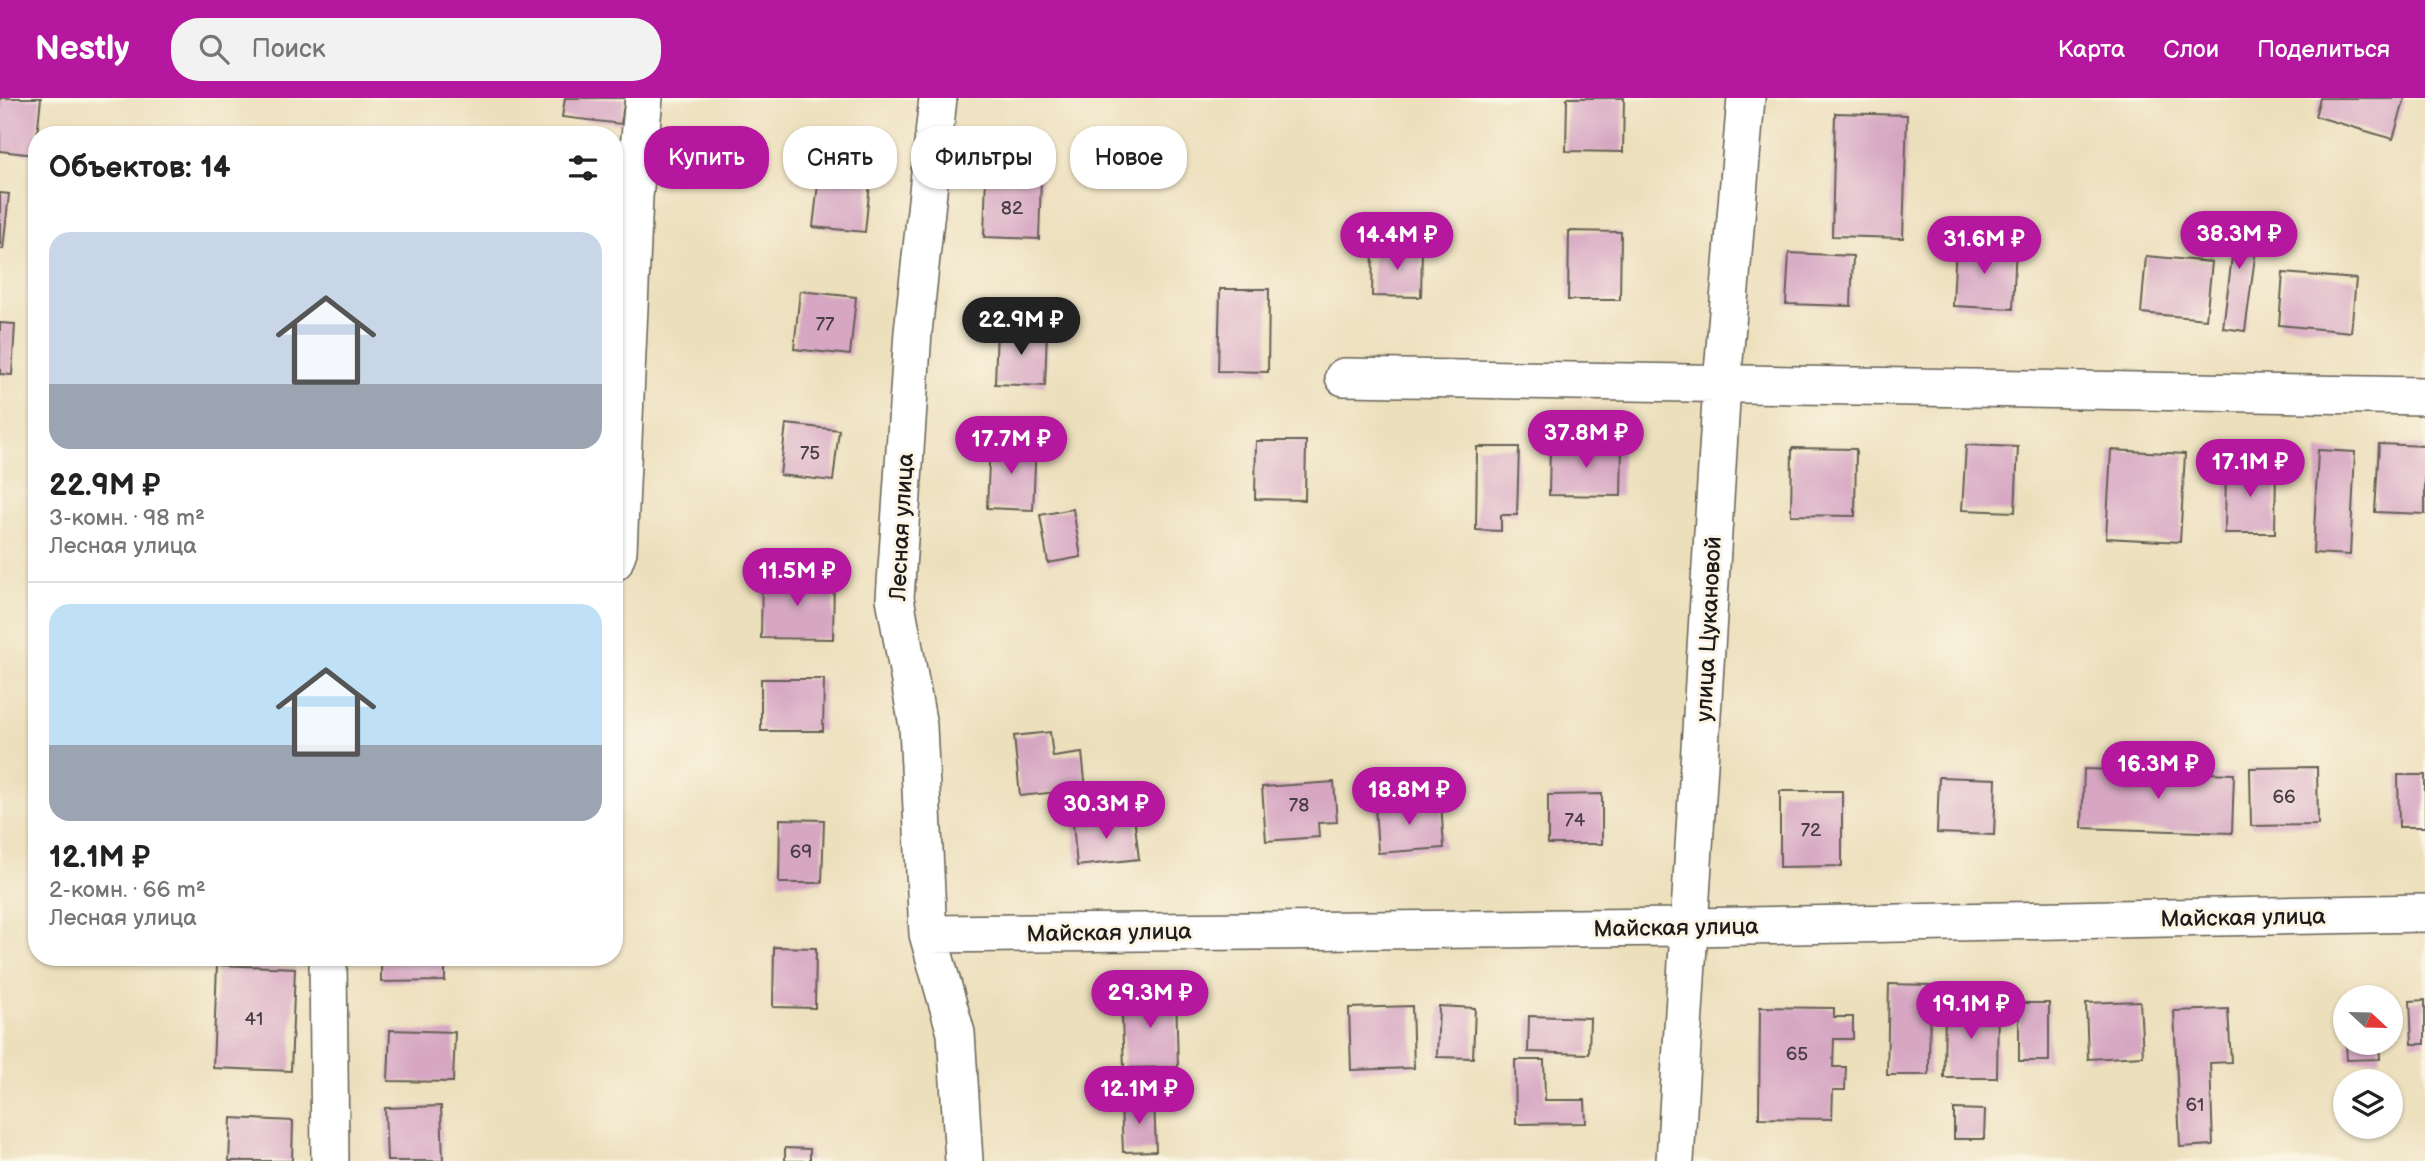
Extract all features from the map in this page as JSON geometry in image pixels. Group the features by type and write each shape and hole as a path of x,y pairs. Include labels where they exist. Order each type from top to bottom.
{"street":[{"path":"623,440 634,197 644,98"},
{"name":"Лесная улица","path":"938,98 913,332 895,598 918,726 928,934 956,1033 964,1161"},
{"name":"улица Цукановой","path":"1675,1161 1722,384 1746,98"},
{"path":"1344,377 2425,397"},
{"name":"Майская улица","path":"928,934 1690,927 2425,913"},
{"path":"328,966 331,1161"}],"building":[{"path":"0,98 41,98 38,126 28,126 28,154 0,151"},
{"path":"565,98 625,98 621,124 562,117"},
{"path":"1567,98 1624,98 1623,152 1566,151"},
{"path":"2320,98 2405,98 2393,139 2315,116"},
{"path":"1835,113 1907,115 1903,238 1832,236"},
{"path":"817,189 869,189 865,232 813,227"},
{"path":"986,189 1041,189 1039,239 984,237"},
{"path":"0,193 9,194 3,249 0,249"},
{"path":"2219,222 2259,227 2245,331 2223,328 2233,249 2216,247"},
{"path":"1569,231 1621,232 1620,300 1568,300"},
{"path":"1956,242 2016,245 2013,309 1953,306"},
{"path":"1373,247 1422,248 1421,297 1372,296"},
{"path":"1789,253 1853,256 1851,306 1786,304"},
{"path":"2146,256 2212,262 2206,319 2141,313"},
{"path":"2283,273 2356,279 2351,332 2279,325"},
{"path":"1220,289 1269,289 1268,372 1218,371"},
{"path":"800,291 856,297 850,355 794,349"},
{"path":"0,323 15,324 12,375 0,374"},
{"path":"997,328 1047,330 1045,386 995,384"},
{"path":"786,424 839,430 833,481 780,475"},
{"path":"1256,441 1306,441 1305,500 1255,499"},
{"path":"990,442 1036,444 1033,510 987,508"},
{"path":"2379,444 2425,446 2425,514 2375,512"},
{"path":"1550,445 1622,446 1621,496 1549,495"},
{"path":"1966,445 2018,447 2015,512 1962,510"},
{"path":"1477,447 1519,447 1517,515 1501,515 1501,531 1476,530"},
{"path":"1792,448 1856,449 1855,516 1791,515"},
{"path":"2111,450 2185,454 2180,542 2106,538"},
{"path":"2318,450 2355,452 2350,555 2313,553"},
{"path":"2226,464 2276,465 2275,533 2225,533"},
{"path":"1073,509 1081,557 1048,563 1040,515"},
{"path":"762,577 834,578 833,639 761,638"},
{"path":"761,679 824,679 823,731 761,731"},
{"path":"1050,732 1053,757 1082,753 1086,789 1020,796 1014,736"},
{"path":"2317,767 2318,825 2251,826 2250,768"},
{"path":"2084,769 2234,774 2232,833 2082,828"},
{"path":"2398,775 2425,775 2425,827 2399,827"},
{"path":"1939,777 1996,779 1994,835 1937,833"},
{"path":"1334,782 1337,822 1318,823 1319,837 1266,841 1262,787"},
{"path":"1780,791 1842,791 1842,866 1780,867"},
{"path":"1602,794 1602,844 1548,844 1548,795"},
{"path":"1441,801 1444,848 1378,853 1375,806"},
{"path":"1134,816 1139,859 1077,866 1073,823"},
{"path":"780,819 824,820 822,883 779,883"},
{"path":"774,947 816,948 815,1008 773,1007"},
{"path":"217,966 295,968 291,1071 213,1068"},
{"path":"381,966 445,966 445,981 381,982"},
{"path":"1889,984 1930,985 1929,1075 1887,1075"},
{"path":"1176,993 1178,1067 1124,1068 1121,994"},
{"path":"2425,1000 2425,1044 2412,1044 2410,1001"},
{"path":"2140,1001 2143,1056 2088,1059 2086,1003"},
{"path":"1945,1003 1998,1004 1997,1078 1944,1078"},
{"path":"2019,1003 2049,1003 2049,1061 2019,1061"},
{"path":"1412,1006 1414,1068 1351,1070 1349,1008"},
{"path":"1439,1006 1475,1008 1473,1058 1437,1057"},
{"path":"1760,1007 1834,1008 1834,1017 1853,1017 1853,1039 1834,1039 1833,1067 1846,1067 1845,1090 1833,1090 1832,1119 1759,1118"},
{"path":"2228,1009 2231,1062 2210,1063 2213,1145 2180,1147 2174,1011"},
{"path":"1529,1016 1590,1018 1589,1054 1528,1052"},
{"path":"390,1030 455,1032 453,1082 388,1081"},
{"path":"2347,1055 2380,1055 2380,1059 2347,1060"},
{"path":"1515,1060 1544,1060 1545,1100 1585,1100 1586,1123 1516,1124"},
{"path":"1154,1101 1156,1151 1123,1152 1121,1102"},
{"path":"441,1106 443,1161 387,1161 385,1108"},
{"path":"1954,1109 1985,1110 1984,1139 1954,1139"},
{"path":"231,1118 293,1121 292,1161 229,1161"},
{"path":"785,1148 810,1149 810,1161 785,1161"}]}
